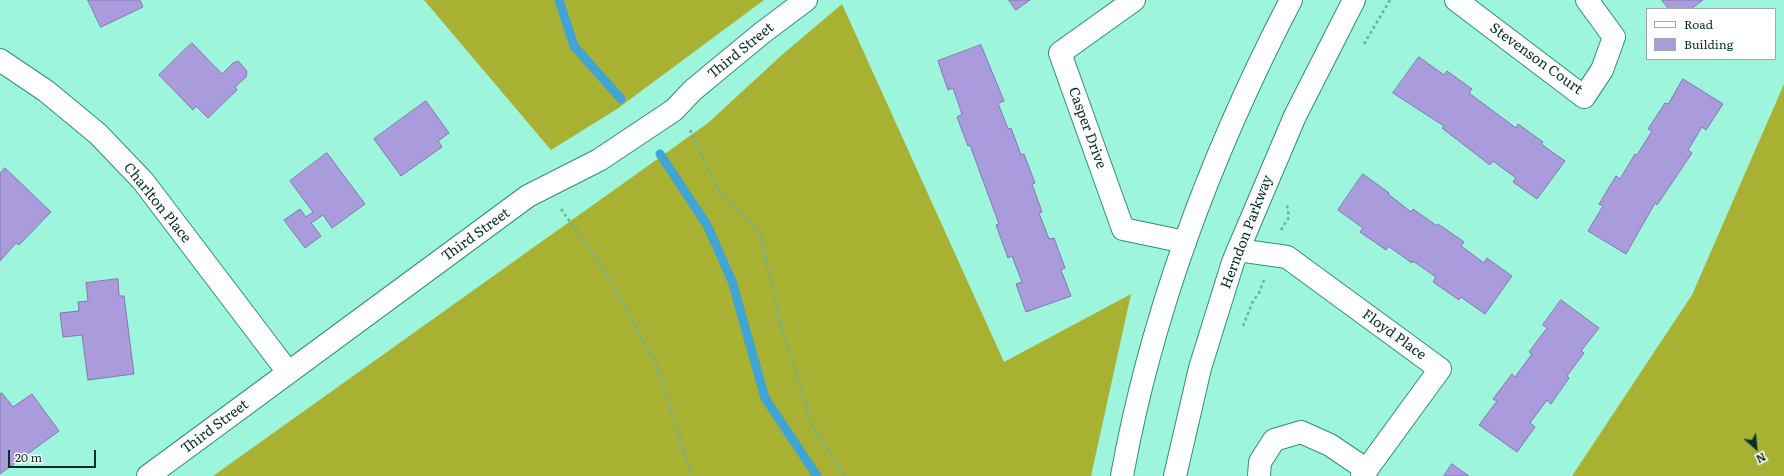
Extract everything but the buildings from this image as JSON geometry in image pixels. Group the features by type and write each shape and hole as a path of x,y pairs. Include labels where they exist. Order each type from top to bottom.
{"street":[{"name":"Third Street","path":"148,476 528,196 599,160 674,110 693,90 806,0"},
{"name":"Casper Drive","path":"1134,0 1060,53 1123,229 1185,242"},
{"path":"1122,476 1133,420 1151,351 1201,196 1244,96 1291,0"},
{"name":"Herndon Parkway","path":"1175,476 1200,368 1238,250 1295,116 1354,0"},
{"name":"Stevenson Court","path":"1456,0 1584,97 1602,70 1614,37 1587,0"},
{"name":"Charlton Place","path":"0,60 46,91 98,134 143,181 288,372"},
{"name":"Floyd Place","path":"1238,250 1286,257 1440,369 1364,473 1330,444 1301,432 1274,440 1260,462 1259,476"}],"path":[{"path":"674,110 687,123 719,192 760,232 780,322 813,427 845,476"},
{"path":"546,187 606,273 656,364 692,476"}],"green space":[{"path":"424,0 764,0 617,109 551,150"},
{"path":"842,4 1004,362 1131,294 1091,476 213,476 708,123 783,54"},
{"path":"1784,84 1784,476 1572,476 1692,295"}],"waterway":[{"path":"559,0 574,46 621,99"},
{"path":"660,154 707,225 732,281 765,398 817,476"}]}
